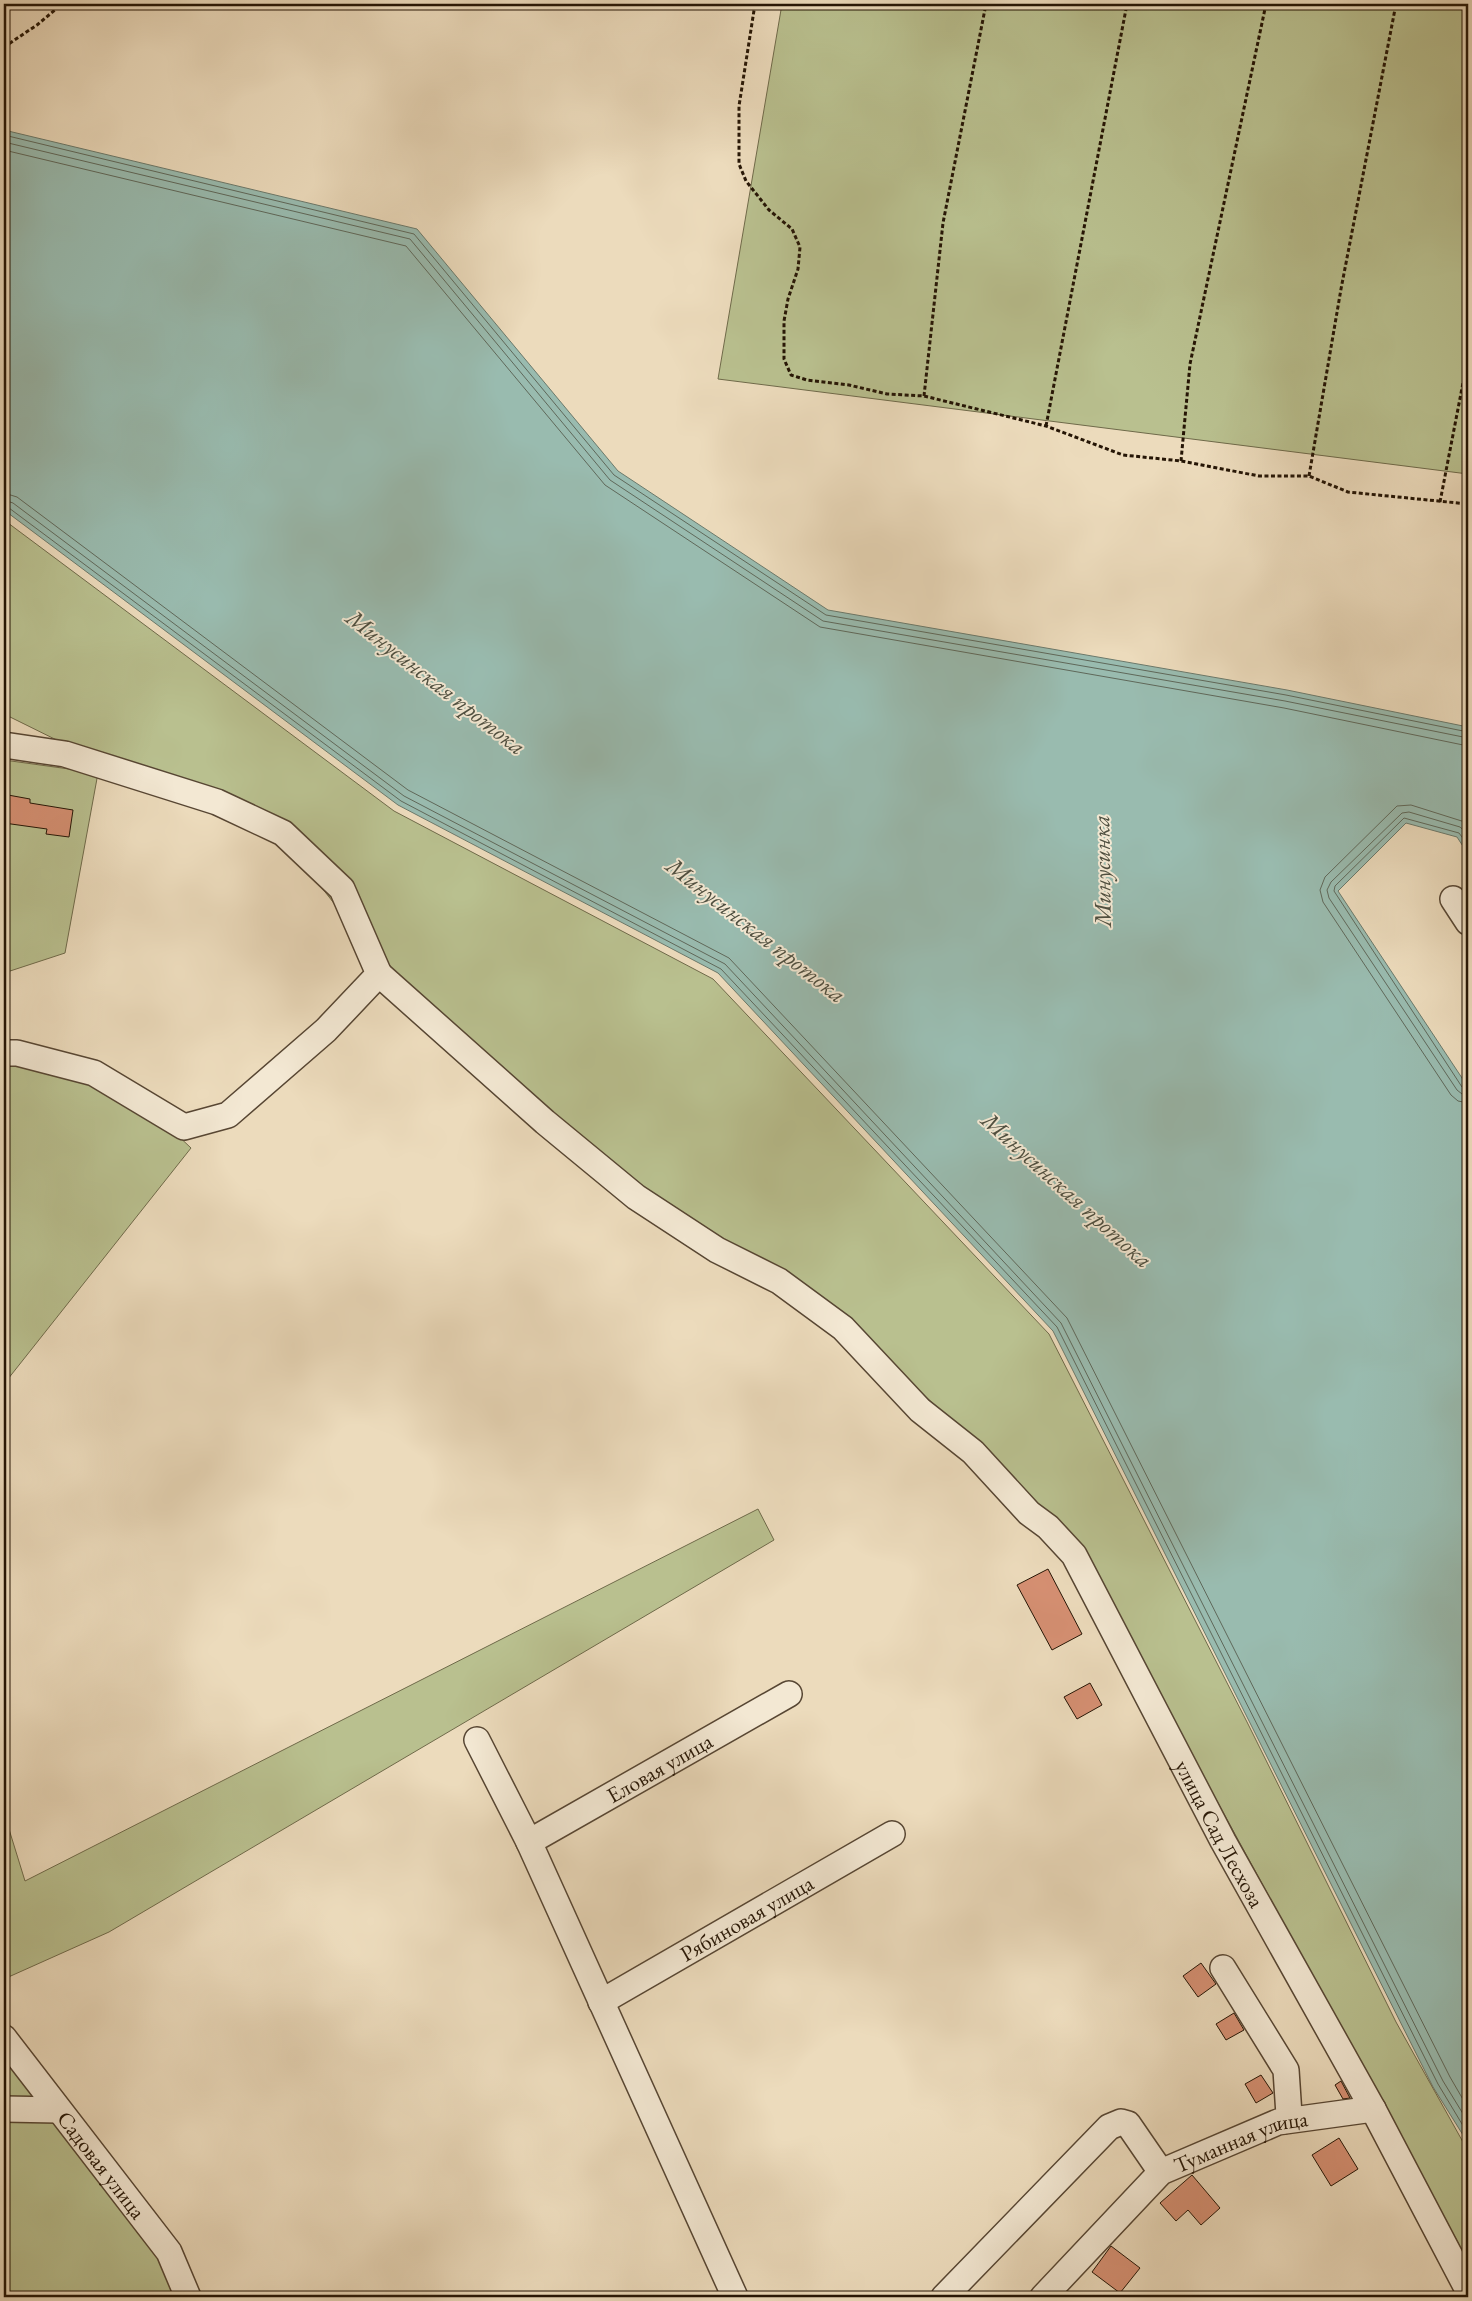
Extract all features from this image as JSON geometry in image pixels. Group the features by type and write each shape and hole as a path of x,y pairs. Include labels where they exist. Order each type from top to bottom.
{"street":[{"path":"4,745 65,754 216,802 283,833 342,889 379,974 326,1030 228,1115 184,1127 94,1073 17,1053 4,1053"},
{"path":"1453,899 1468,922"},
{"name":"улица Сад Лесхоза","path":"379,974 545,1122 636,1196 716,1250 779,1281 843,1328 920,1410 973,1452 1029,1513 1048,1527 1074,1555 1223,1841 1373,2109 1468,2290"},
{"name":"Еловая улица","path":"529,1842 789,1694"},
{"path":"477,1740 529,1842 736,2297"},
{"name":"Рябиновая улица","path":"601,2002 892,1834"},
{"path":"1223,1968 1286,2070 1289,2115 1283,2121"},
{"name":"Садовая улица","path":"4,2038 169,2252 188,2297"},
{"path":"4,2108 58,2110"},
{"name":"Туманная улица","path":"1043,2297 1161,2172 1283,2121 1373,2109"},
{"path":"944,2297 1109,2127 1121,2122 1128,2124 1161,2172"}],"path":[{"path":"4,48 37,25 62,4"},
{"path":"755,4 739,106 739,164 746,181 769,210 792,229 800,247 798,268 788,299 784,321 784,359 791,375 807,380 849,385 887,394 924,396 1046,426 1123,455 1181,461 1259,476 1309,476 1348,492 1468,504"},
{"path":"924,396 943,223 986,4"},
{"path":"1046,426 1127,4"},
{"path":"1181,461 1190,364 1266,4"},
{"path":"1309,476 1340,289 1396,4"},
{"path":"1440,502 1468,357"}],"green space":[{"path":"782,4 1468,4 1468,474 718,379"},
{"path":"4,520 394,811 713,979 1049,1334 1247,1722 1396,2022 1468,2151 1468,2261 1081,1552 997,1464 814,1291 683,1220 525,1099 388,972 285,841 85,754 4,714"},
{"path":"4,760 98,773 65,953 4,973"},
{"path":"4,1063 136,1096 191,1148 4,1384"},
{"path":"758,1509 774,1540 109,1932 4,1979 4,1813 25,1881"},
{"path":"4,2056 160,2256 175,2297 4,2297"}],"water":[{"path":"4,130 417,229 618,471 828,610 1287,690 1468,727 1468,854 1457,837 1406,823 1338,891 1468,1087 1468,2143 1433,2087 1053,1331 718,973 398,805 4,510"}],"building":[{"path":"8,795 30,799 30,803 73,810 69,837 46,834 47,829 4,823"},
{"path":"1048,1569 1082,1634 1052,1650 1017,1585"},
{"path":"1090,1683 1102,1705 1077,1719 1064,1697"},
{"path":"1201,1963 1216,1984 1198,1997 1183,1976"},
{"path":"1234,2013 1244,2030 1226,2040 1216,2024"},
{"path":"1261,2075 1273,2093 1256,2103 1245,2084"},
{"path":"1341,2081 1350,2098 1343,2099 1335,2085"},
{"path":"1339,2138 1358,2169 1331,2186 1312,2155"},
{"path":"1192,2175 1220,2208 1201,2225 1188,2210 1176,2221 1160,2203"},
{"path":"1111,2246 1140,2268 1120,2293 1092,2272"}],"water label":[{"name":"Минусинская протока","path":"436,682"},
{"name":"Минусинка","path":"1102,871"},
{"name":"Минусинская протока","path":"756,930"},
{"name":"Минусинская протока","path":"1067,1190"}]}
